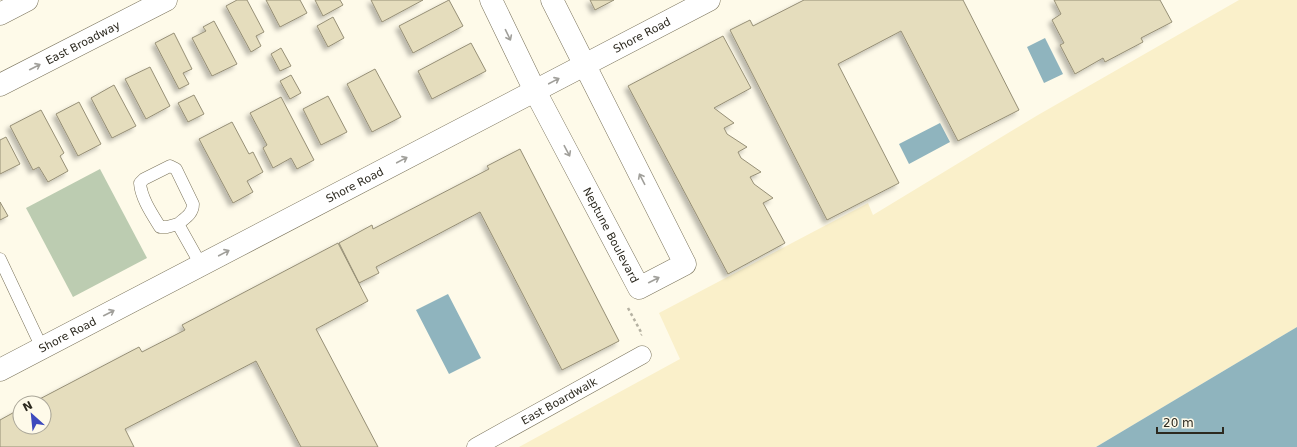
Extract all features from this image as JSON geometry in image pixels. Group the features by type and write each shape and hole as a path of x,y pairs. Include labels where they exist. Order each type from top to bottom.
{"street":[{"path":"0,14 27,0"},
{"name":"East Broadway","path":"0,85 166,0"},
{"name":"Neptune Boulevard","path":"491,0 535,91 639,288 685,264 552,0"},
{"name":"Shore Road","path":"0,370 709,0"},
{"name":"East Boardwalk","path":"476,447 642,355"}],"lane":[{"path":"170,166 176,169 193,204 193,210 190,215 178,224 160,227 153,216 141,190 140,183 144,179 170,166"},
{"path":"178,224 201,265"},
{"path":"0,259 42,348"}],"green space":[{"path":"100,169 147,258 73,297 26,208"}],"sand":[{"path":"1239,0 1297,0 1297,327 1096,447 519,447 680,359 659,313 868,203 873,215 1038,115"}],"water":[{"path":"1045,38 1063,74 1044,83 1027,47"},
{"path":"940,123 950,142 909,164 899,144"},
{"path":"448,294 481,358 449,374 416,310"},
{"path":"1297,327 1297,447 1096,447"}],"building":[{"path":"237,0 247,0 264,32 256,36 261,46 251,52 226,6"},
{"path":"266,0 300,0 307,13 280,27"},
{"path":"315,0 340,0 343,5 323,16"},
{"path":"371,0 423,0 382,22"},
{"path":"449,0 463,26 413,53 399,26"},
{"path":"590,0 614,0 595,10"},
{"path":"804,0 963,0 1019,110 958,141 901,31 838,64 899,183 827,220 730,30 750,20 753,26"},
{"path":"1054,0 1160,0 1172,22 1141,38 1143,42 1105,62 1103,58 1075,74 1060,45 1064,43 1052,20 1061,14"},
{"path":"333,17 344,38 328,47 317,26"},
{"path":"214,21 237,64 212,76 192,38 206,31 203,27"},
{"path":"174,33 192,69 183,73 189,84 179,89 155,43"},
{"path":"723,36 751,88 714,108 734,123 724,128 727,134 747,147 738,152 741,158 761,172 750,177 754,184 773,198 763,203 785,243 728,274 628,86"},
{"path":"471,43 486,71 432,99 418,71"},
{"path":"281,48 291,66 280,71 271,54"},
{"path":"150,67 170,106 146,119 125,79"},
{"path":"375,69 401,117 372,132 347,84"},
{"path":"291,75 301,93 290,99 280,81"},
{"path":"114,85 136,126 112,138 91,98"},
{"path":"194,95 204,114 188,122 178,103"},
{"path":"328,96 347,132 321,145 303,109"},
{"path":"281,97 314,160 297,169 291,158 273,168 263,148 267,145 250,113"},
{"path":"79,102 101,144 78,156 56,114"},
{"path":"41,110 64,153 60,156 68,171 48,182 39,167 33,170 10,126"},
{"path":"232,122 249,154 253,152 263,172 247,181 253,192 233,203 199,139"},
{"path":"6,137 20,164 0,174 0,140"},
{"path":"520,149 619,341 562,370 480,212 376,267 379,273 359,283 339,243 372,225 373,229 489,169 487,166"},
{"path":"0,202 8,216 0,220"},
{"path":"338,243 368,301 316,329 378,447 301,447 256,361 125,429 134,447 0,447 0,420 12,413 12,435 52,435 52,395 47,395 139,347 142,352 185,330 182,325"}]}
